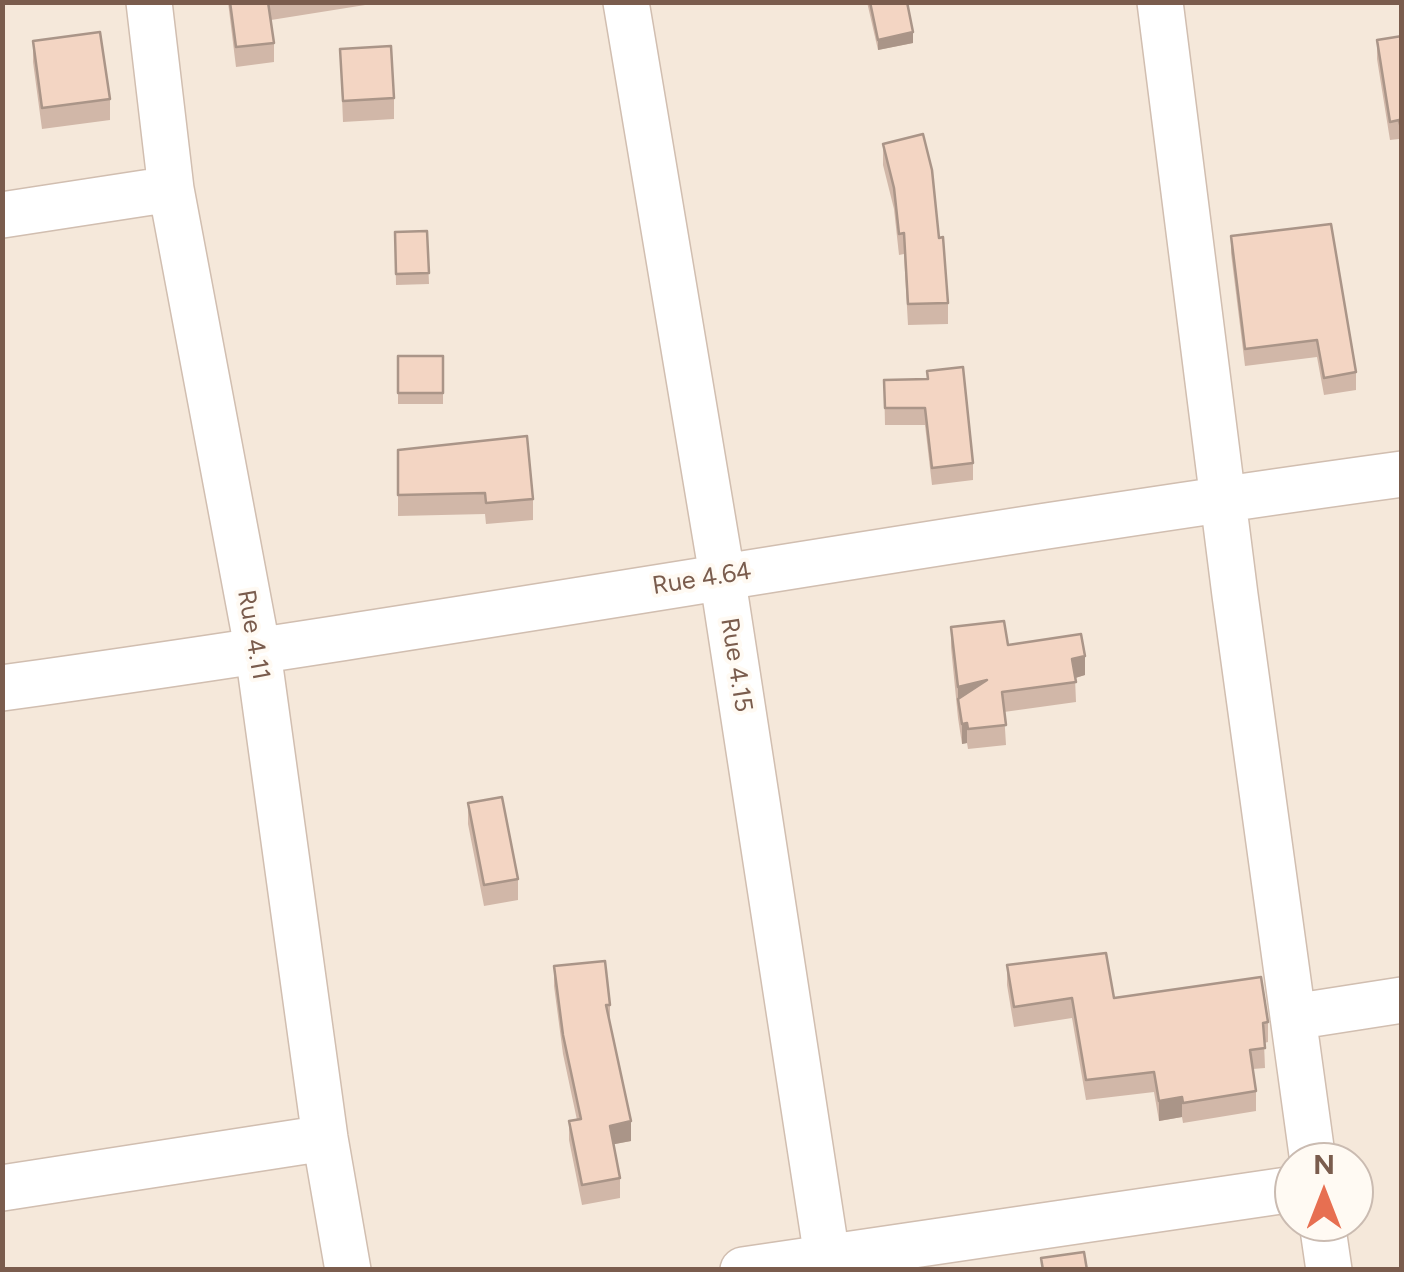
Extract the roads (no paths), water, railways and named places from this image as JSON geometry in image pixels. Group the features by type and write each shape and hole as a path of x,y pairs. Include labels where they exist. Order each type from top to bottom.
{"street":[{"name":"Rue 4.11","path":"149,2 171,189 258,652 325,1138 348,1270"},
{"name":"Rue 4.15","path":"626,2 722,575 828,1264"},
{"path":"1173,4 1223,498 1309,1142"},
{"path":"2,215 171,189"},
{"name":"Rue 4.64","path":"2,688 258,652 1223,498 1402,474"},
{"path":"1293,1017 1402,1000"},
{"path":"2,1188 325,1138"},
{"path":"743,1270 828,1264 1274,1192"},
{"path":"1325,1242 1329,1270"}]}
